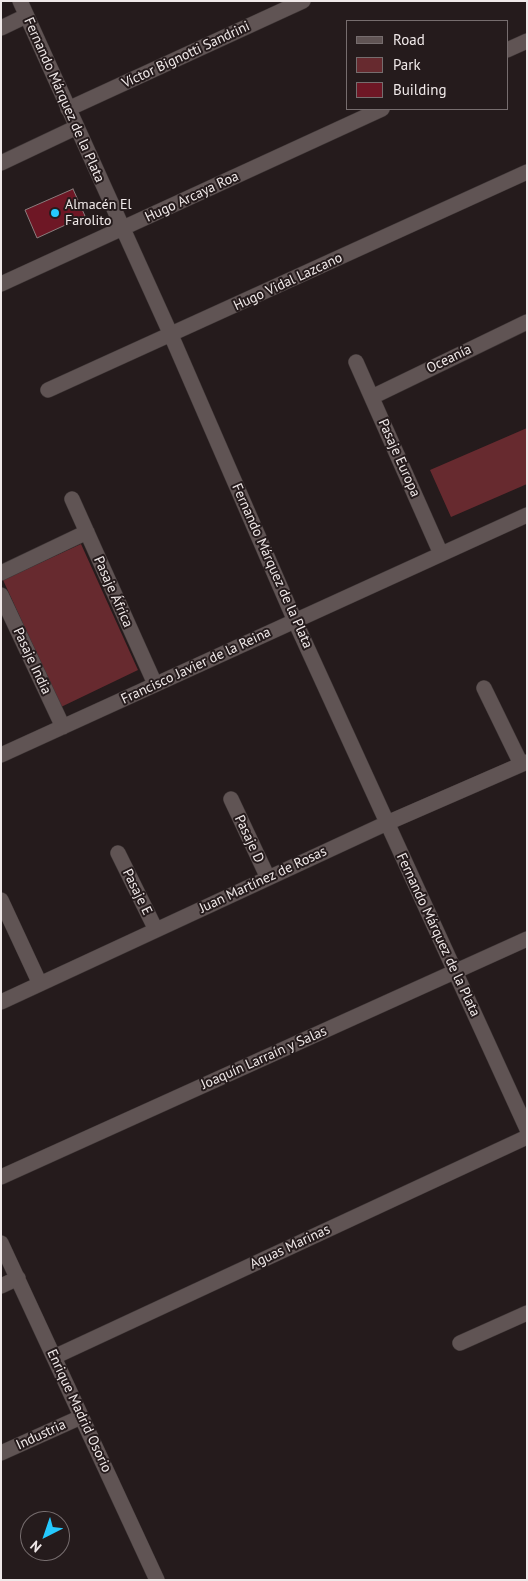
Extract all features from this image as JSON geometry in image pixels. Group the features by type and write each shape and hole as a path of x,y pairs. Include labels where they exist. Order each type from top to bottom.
{"street":[{"name":"Fernando Márquez de la Plata","path":"20,1 171,335 295,620 527,1129"},
{"name":"Víctor Bignotti Sandrini","path":"68,109 303,1"},
{"path":"1,28 26,16"},
{"path":"508,50 527,41"},
{"name":"Hugo Arcaya Roa","path":"1,284 123,230 380,110"},
{"path":"1,163 77,128"},
{"name":"Hugo Vidal Lazcano","path":"48,390 527,172"},
{"name":"Oceanía","path":"372,397 527,322"},
{"name":"Pasaje Europa","path":"356,362 441,554"},
{"name":"Pasaje África","path":"72,499 155,684"},
{"name":"Francisco Javier de la Reina","path":"1,755 527,514"},
{"path":"1,573 87,532"},
{"name":"Pasaje India","path":"1,595 63,727"},
{"path":"484,688 524,763"},
{"name":"Juan Martínez de Rosas","path":"1,1002 387,822 524,763"},
{"name":"Pasaje D","path":"231,799 268,878"},
{"name":"Pasaje E","path":"118,853 156,930"},
{"path":"1,900 40,984"},
{"name":"Joaquín Larraín y Salas","path":"1,1177 527,939"},
{"name":"Aguas Marinas","path":"54,1357 527,1137"},
{"name":"Enrique Madrid Osorio","path":"1,1243 157,1580"},
{"path":"1,1286 18,1278"},
{"path":"460,1343 527,1313"},
{"name":"Industria","path":"1,1454 81,1417"}],"green space":[{"path":"527,428 527,484 451,517 430,470"},
{"path":"81,544 138,670 61,707 3,580"}],"building":[{"name":"Almacén El Farolito","path":"73,189 85,216 37,238 25,210"}],"place":[{"name":"Almacén El Farolito","path":"55,213"}]}
